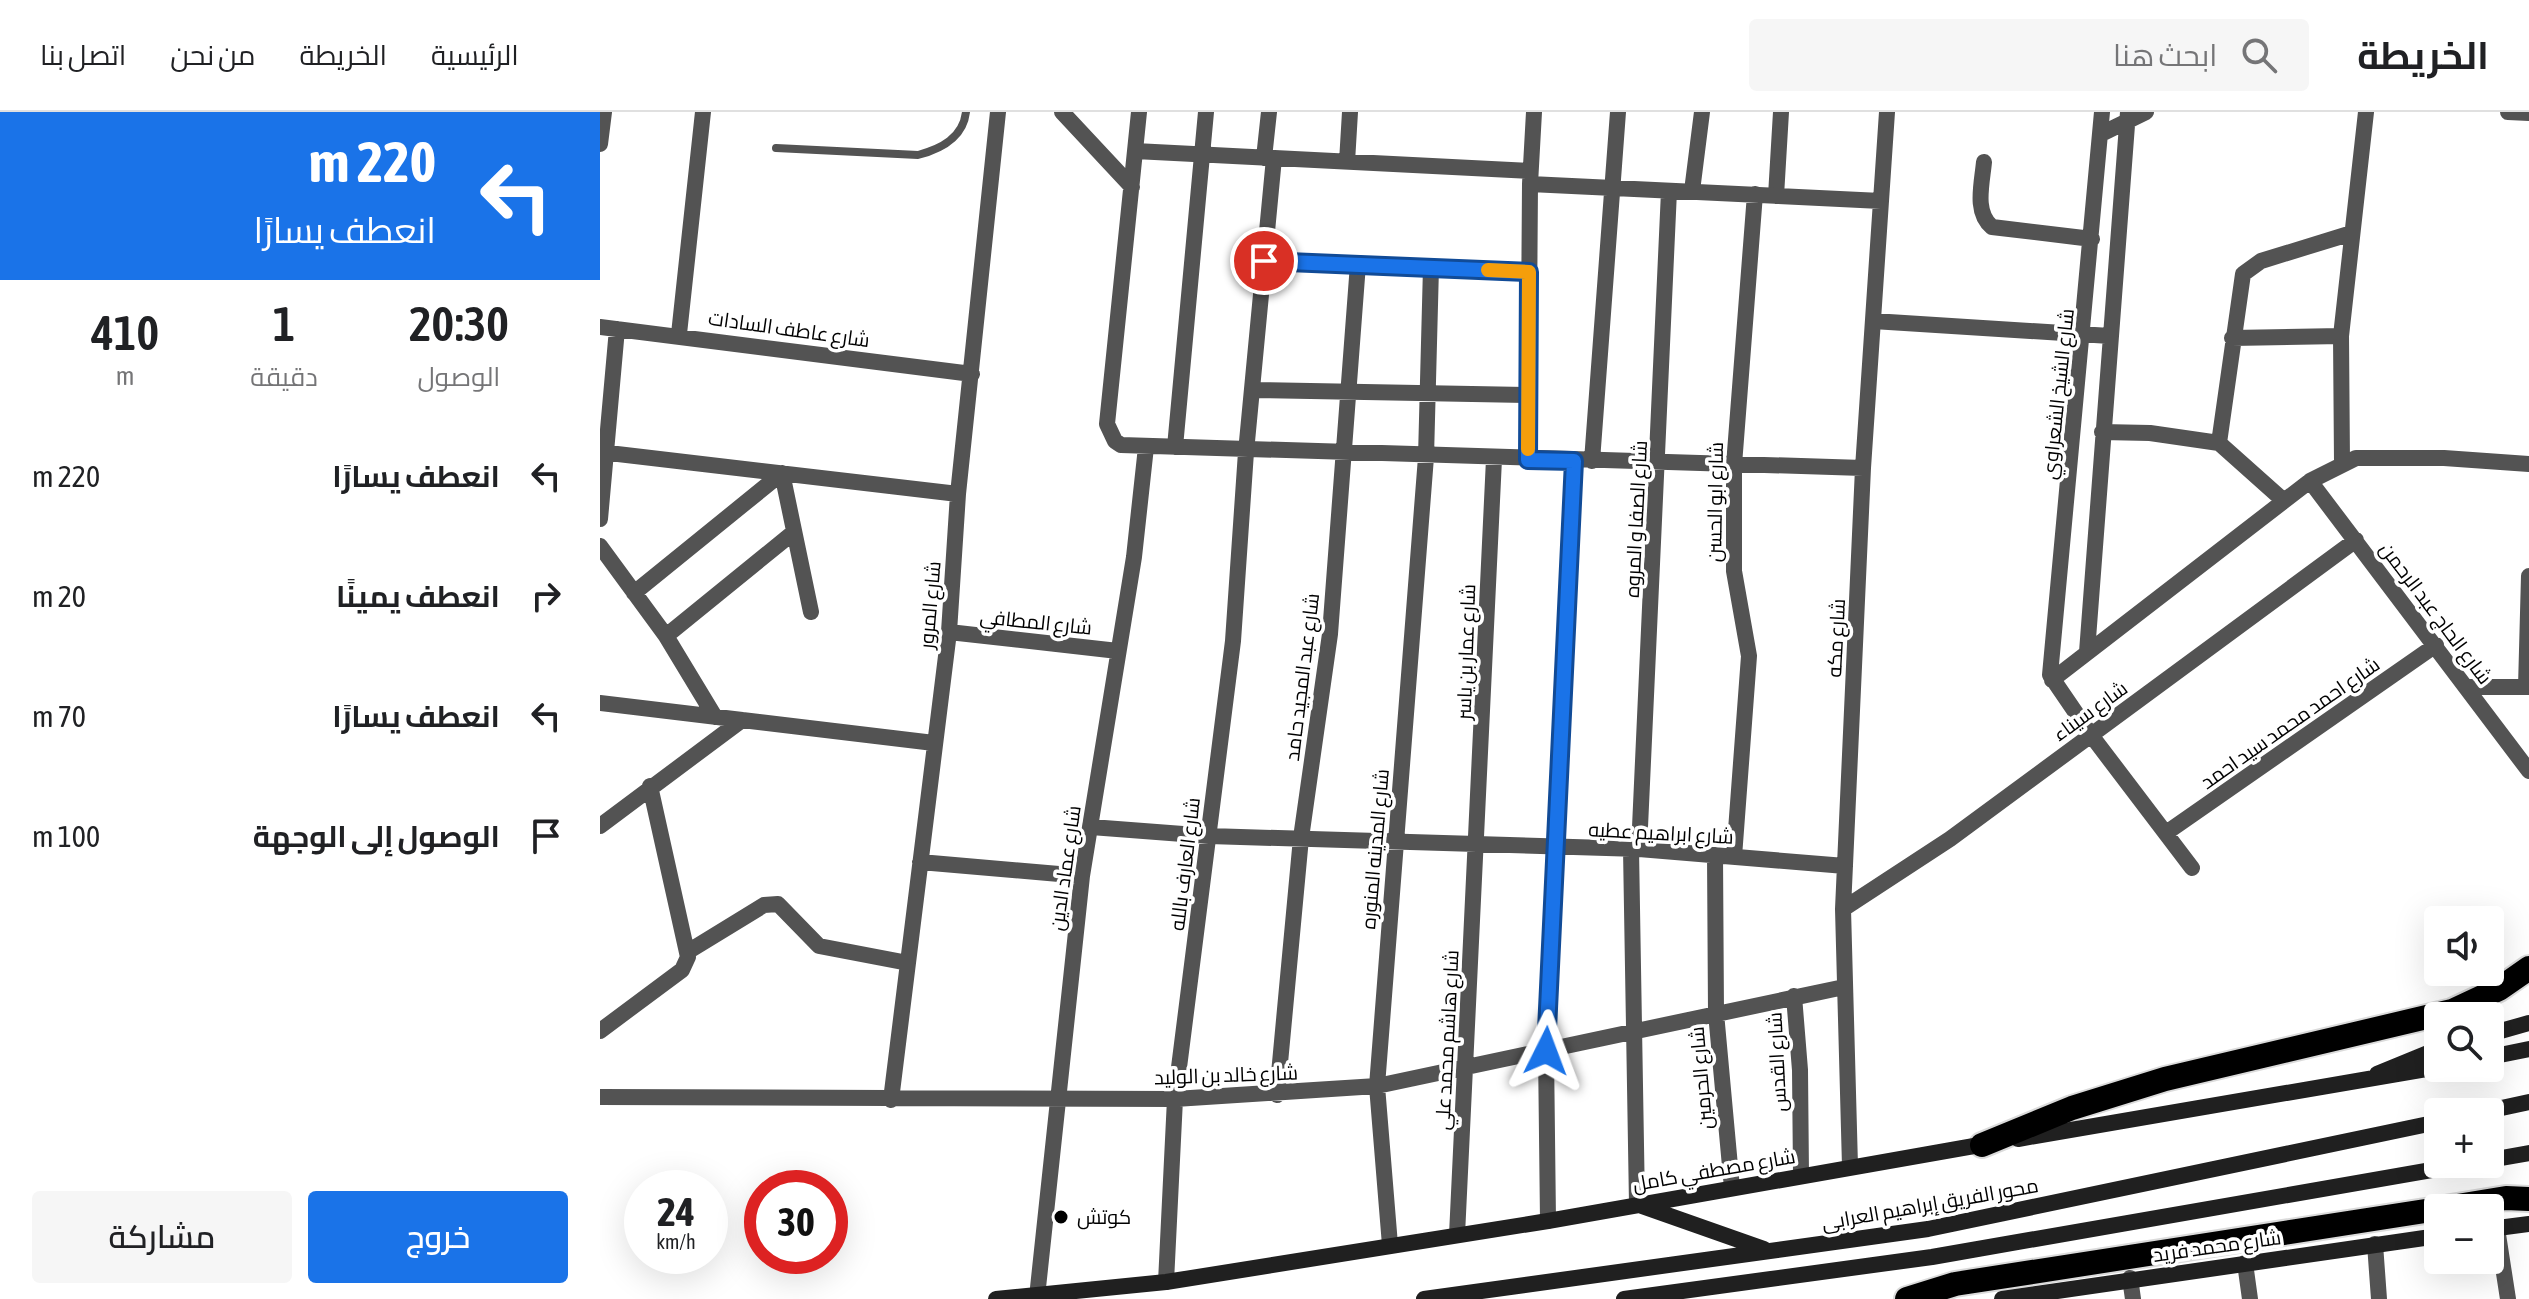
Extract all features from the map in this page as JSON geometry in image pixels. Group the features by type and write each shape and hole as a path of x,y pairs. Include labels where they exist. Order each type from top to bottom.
{"highway":[{"path":"1982,1145 2072,1108 2153,1082 2452,1011 2499,989 2529,968"},
{"path":"1907,1299 1955,1284 2424,1211"}],"street":[{"path":"600,144 604,112"},
{"path":"679,334 703,112"},
{"name":"شارع المرور","path":"891,1100 949,632 958,494 998,112"},
{"path":"1062,112 1132,187"},
{"path":"1139,112 1107,424 1115,441 1121,445 1246,452 1863,468"},
{"path":"1175,447 1206,112"},
{"name":"شارع العارف بالله","path":"1166,1282 1175,1099 1233,641 1246,452 1264,261 1269,112"},
{"path":"1347,162 1350,112"},
{"path":"1528,460 1530,178 1534,112"},
{"path":"1592,461 1618,112"},
{"path":"1692,191 1702,112"},
{"path":"1776,196 1781,112"},
{"name":"شارع مكه","path":"1850,1166 1843,909 1863,468 1887,112"},
{"name":"شارع الشيخ الشعراوي","path":"2052,680 2102,112"},
{"path":"2101,134 2127,116 2146,112"},
{"path":"2342,463 2341,336 2366,112"},
{"path":"2508,112 2529,113"},
{"path":"2087,652 2127,116"},
{"path":"1135,151 1347,162 1610,188 1881,201"},
{"path":"1984,162 1980,208 1984,221 1992,227 2092,239"},
{"name":"شارع الصفا و المروه","path":"1637,1204 1632,1032 1635,849 1659,463 1669,191"},
{"name":"شارع ابو الحسن","path":"1734,857 1749,656 1734,571 1734,465 1755,194"},
{"path":"2219,443 2243,274 2250,266 2352,233"},
{"path":"1264,261 1529,272"},
{"name":"شارع عبد المجيد حامد","path":"1277,1095 1301,838 1330,634 1358,264"},
{"name":"شارع المدينه المنوره","path":"1390,1245 1377,1086 1426,457 1431,267"},
{"path":"1873,321 2110,336"},
{"path":"600,519 608,328"},
{"name":"شارع عاطف السادات","path":"608,328 679,334 972,374"},
{"path":"2232,338 2341,336"},
{"path":"1252,390 1348,389 1428,395 1528,395"},
{"path":"2102,432 2150,433 2219,443 2284,501"},
{"name":"شارع عماد الدين","path":"1037,1297 1056,1096 1082,876 1118,651 1146,447"},
{"path":"603,452 958,494"},
{"path":"2192,868 2052,680 2310,481 2342,463 2356,458 2444,458 2529,464"},
{"name":"شارع عمار بن ياسر","path":"1478,846 1494,459"},
{"path":"1548,1221 1546,1051 1574,461"},
{"path":"782,473 811,612"},
{"path":"634,593 782,473"},
{"name":"شارع الحاج عبد الرحمن","path":"2310,481 2529,771"},
{"path":"666,636 794,532"},
{"name":"شارع سيناء","path":"1843,909 1950,839 2356,540"},
{"path":"600,546 666,636 715,717"},
{"path":"2467,687 2528,687 2529,576"},
{"name":"شارع المطافي","path":"949,632 1118,651"},
{"name":"شارع احمد محمد سيد احمد","path":"2166,833 2436,645"},
{"path":"600,703 934,743"},
{"path":"600,826 742,720"},
{"path":"600,1031 682,970 689,951 650,786"},
{"name":"شارع ابراهيم عطيه","path":"1091,827 1209,836 1635,849 1845,866"},
{"name":"شارع هاشم محمد علي","path":"1457,1235 1478,846"},
{"name":"شارع الحرمين","path":"1715,855 1716,1013 1732,1188"},
{"path":"920,862 1082,876"},
{"path":"689,951 764,905 778,904 819,946 908,963"},
{"name":"شارع خالد بن الوليد","path":"600,1097 891,1100 1056,1096 1175,1099 1277,1095 1377,1086 1844,987"},
{"name":"شارع القدس","path":"1794,996 1800,1070 1801,1175"},
{"path":"2504,1030 2529,1023"},
{"path":"2504,1054 2529,1049"},
{"path":"2362,1082 2424,1054"},
{"name":"شارع مصطفي كامل","path":"996,1299 1166,1282 1548,1221 1850,1166 2424,1070"},
{"path":"2504,1107 2529,1102"},
{"name":"محور الفريق إبراهيم العرابى","path":"1424,1299 1928,1229 2424,1125"},
{"path":"2504,1157 2529,1153"},
{"path":"1624,1299 1932,1257 2424,1171"},
{"path":"1637,1204 1769,1250"},
{"path":"2504,1227 2529,1224"},
{"name":"شارع محمد فريد","path":"2002,1299 2130,1278 2424,1238"},
{"path":"2375,1244 2379,1299"},
{"path":"2245,1263 2250,1299"},
{"path":"2503,1274 2508,1299"},
{"path":"2130,1278 2133,1299"}],"lane":[{"path":"776,148 918,155 939,149 954,138 966,112"}],"slow traffic":[{"path":"1488,270 1529,272 1528,449"}],"place":[{"name":"كوتش","path":"1061,1217"}],"route":[{"path":"1264,261 1529,272 1528,460 1574,461 1546,1051"}]}
